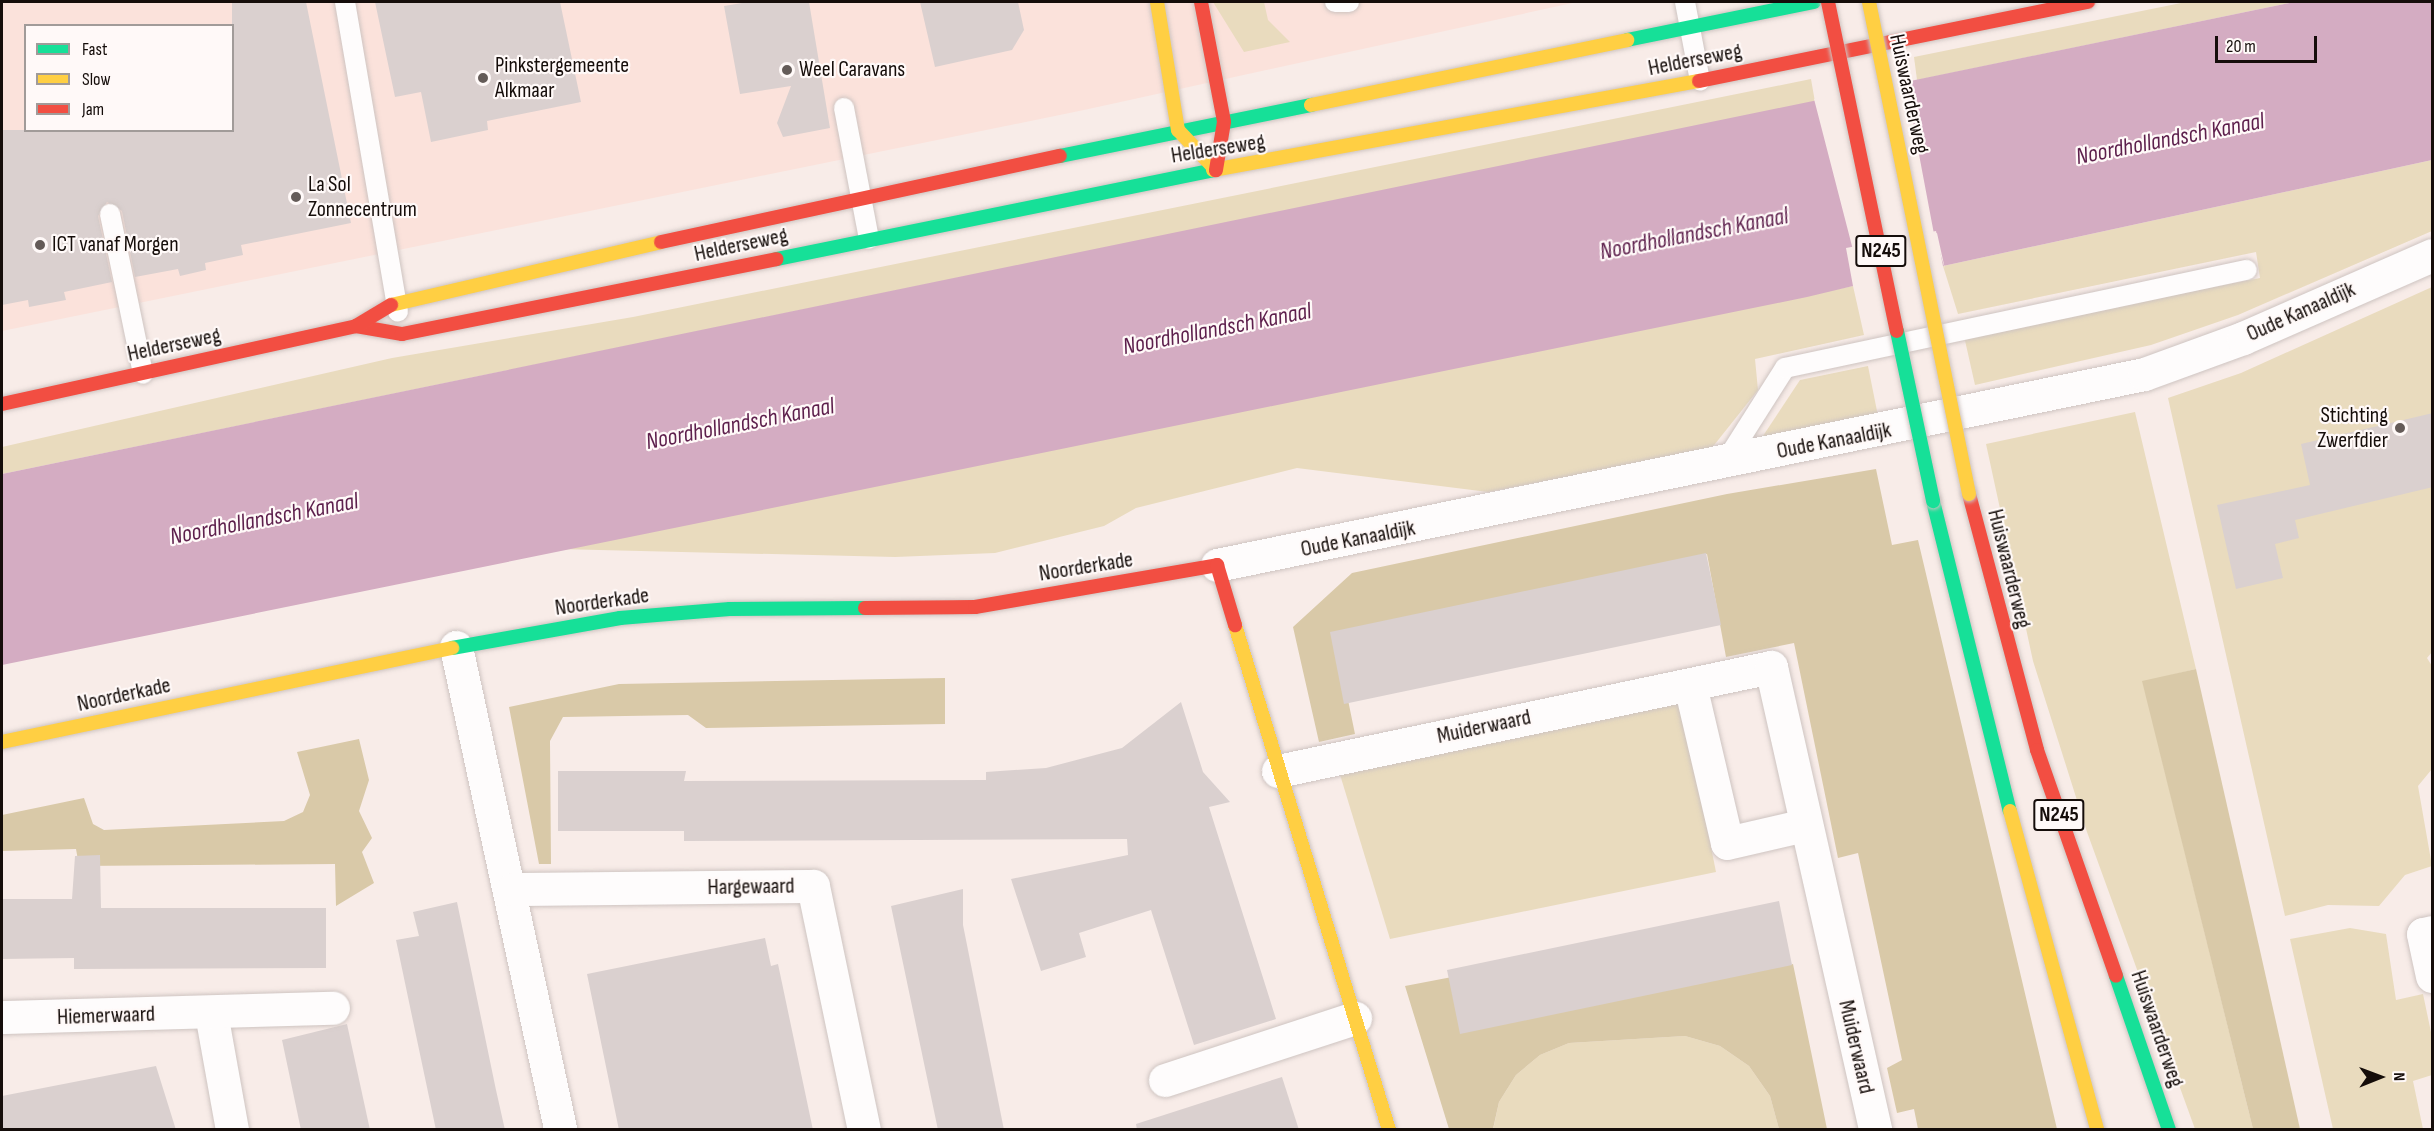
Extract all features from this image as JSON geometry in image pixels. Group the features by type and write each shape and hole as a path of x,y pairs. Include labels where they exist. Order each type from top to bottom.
{"main road":[{"path":"1157,2 1178,130 1216,170"},
{"path":"1201,2 1224,122 1216,170"},
{"name":"Helderseweg","path":"2,404 356,326 396,302 862,197 1178,130 1814,2"},
{"name":"N245","path":"1828,2 1933,501 1990,739 2097,1130"},
{"name":"Huiswaarderweg","path":"1869,2 1969,494 2037,750 2169,1130"},
{"name":"Helderseweg","path":"356,326 402,334 1216,170 1700,81 2088,2"},
{"path":"1217,565 1389,1130"},
{"name":"Noorderkade","path":"2,742 456,647 680,612 975,607 1217,565"}],"street":[{"name":"Oude Kanaaldijk","path":"1217,565 2145,374 2243,338 2433,255"},
{"path":"456,647 513,889 560,1130"},
{"name":"Muiderwaard","path":"1278,771 1771,667 1875,1130"},
{"path":"1690,685 1726,843 1805,825"},
{"name":"Hargewaard","path":"513,889 813,886 864,1130"},
{"path":"2433,932 2423,934 2433,976"},
{"name":"Hiemerwaard","path":"2,1017 333,1008"},
{"path":"211,1013 232,1130"},
{"path":"1165,1080 1355,1018"}],"lane":[{"path":"345,2 402,334"},
{"path":"1335,2 1350,2"},
{"path":"1685,2 1700,81"},
{"path":"844,108 869,239"},
{"path":"110,214 143,374"},
{"path":"1725,461 1785,368 2247,270"}],"shaded area":[{"path":"2,2 1577,2 1084,110 2,331"},
{"path":"1213,2 1264,2 1268,20 1290,42 1244,52"},
{"path":"2186,2 2294,2 1917,80 1914,57"},
{"path":"1811,79 1815,102 2,474 2,447 392,358 633,317"},
{"path":"2432,160 2432,231 2238,315 2151,345 1975,385 1964,336 2260,278 2256,252 1958,314 1943,266"},
{"path":"1853,286 1864,335 1755,359 1758,390 1711,449 1488,492 1297,468 1136,508 1104,526 995,553 895,557 558,549"},
{"path":"2432,287 2432,652 2427,658 2432,666 2432,769 2418,786 2432,866 2405,875 2379,906 2328,905 2285,916 2168,398 2241,373"},
{"path":"1868,366 1878,416 1759,442 1800,380"},
{"path":"2135,412 2196,669 2143,682 2253,1129 2195,1129 2087,832 2033,661 1986,444"},
{"path":"1876,469 1892,545 1918,540 2057,1129 1918,1129 1914,1109 1897,1113 1887,1068 1902,1060 1858,853 1838,858 1794,643 1726,657 1707,554 1334,632 1355,734 1319,742 1293,627 1352,573 1727,494"},
{"path":"2196,669 2300,1129 2253,1129 2142,681"},
{"path":"945,678 945,724 706,728 688,715 563,717 550,741 551,864 539,864 509,707 619,684"},
{"path":"1681,698 1716,872 1390,939 1338,768"},
{"path":"359,739 369,780 359,811 372,838 362,852 374,883 336,906 335,864 79,866 76,849 2,851 2,815 84,798 93,824 104,830 284,821 303,812 310,795 297,752"},
{"path":"2350,928 2386,934 2396,1000 2423,994 2432,1037 2432,1075 2413,1081 2423,1129 2333,1129 2290,939"},
{"path":"1793,964 1827,1129 1779,1129 1770,1096 1749,1066 1720,1046 1685,1036 1569,1043 1540,1055 1516,1075 1499,1102 1493,1129 1449,1129 1405,986 1452,977 1463,1032"},
{"path":"1685,1036 1720,1046 1749,1066 1770,1096 1779,1129 1493,1130 1499,1102 1516,1075 1540,1055 1569,1043"}],"water":[{"name":"Noordhollandsch Kanaal","path":"2294,2 2432,2 2432,160 1943,266 1936,231 1846,248 1853,286 1807,297 2,665 2,474"}],"pier":[{"path":"1905,80 1934,234 1853,250 1814,99"},
{"path":"1937,233 1945,269 1934,234"}],"building":[{"path":"232,2 306,2 351,223 241,245 243,255 205,263 206,270 180,276 178,269 135,277 122,211 107,202 98,216 112,282 64,292 66,300 29,307 28,300 2,305 2,130 24,130 24,132 234,132 234,24 232,24"},
{"name":"Pinkstergemeente Alkmaar","path":"375,2 560,2 581,102 487,121 488,130 431,142 421,92 395,97"},
{"path":"748,2 809,2 830,128 783,137 777,123 791,86 740,94 724,6"},
{"path":"920,2 1018,2 1024,30 1012,50 935,67"},
{"path":"2433,413 2433,487 2295,520 2299,538 2275,544 2283,578 2236,589 2217,505 2310,485 2301,444"},
{"path":"1706,553 1721,625 1344,704 1330,632"},
{"path":"1181,702 1203,772 1230,802 1209,807 1276,1019 1194,1045 1151,910 1079,933 1086,957 1041,971 1011,879 1128,855 1127,839 684,841 684,831 558,831 558,771 686,771 684,781 986,780 986,772 1046,768 1122,748"},
{"path":"100,855 101,908 326,908 326,968 74,969 74,958 2,959 2,899 72,899 75,856"},
{"path":"963,889 963,925 1004,1130 938,1130 891,906"},
{"path":"1779,901 1792,965 1460,1034 1447,970"},
{"path":"457,902 505,1130 436,1130 413,1021 396,940 419,936 413,912"},
{"path":"765,938 771,966 778,964 813,1130 619,1130 587,974"},
{"path":"347,1024 370,1130 301,1130 282,1040"},
{"path":"156,1066 176,1130 2,1130 2,1096"},
{"path":"1282,1077 1299,1130 1137,1130 1136,1124"}],"traffic: fast":[{"path":"1627,40 1814,2"},
{"path":"1060,156 1311,105"},
{"path":"777,259 1213,170"},
{"path":"1897,331 1933,501"},
{"path":"1933,501 2010,811"},
{"path":"452,648 620,618 730,609 865,608"},
{"path":"2116,976 2169,1130"}],"traffic: slow":[{"path":"1157,2 1178,130 1216,170"},
{"path":"1869,2 1969,494"},
{"path":"1311,105 1627,40"},
{"path":"1213,170 1699,81"},
{"path":"391,305 661,242"},
{"path":"1235,625 1389,1130"},
{"path":"2,742 452,648"},
{"path":"2010,811 2097,1130"}],"traffic: jam":[{"path":"1201,2 1224,122 1216,170"},
{"path":"1828,2 1897,331"},
{"path":"1699,81 2088,2"},
{"path":"661,242 1060,156"},
{"path":"356,326 402,334 777,259"},
{"path":"2,404 356,326 391,305"},
{"path":"1969,494 2037,750 2116,976"},
{"path":"865,608 975,607 1217,565 1235,625"}],"place":[{"name":"Weel Caravans","path":"787,70"},
{"name":"Pinkstergemeente Alkmaar","path":"483,78"},
{"name":"La Sol Zonnecentrum","path":"296,197"},
{"name":"ICT vanaf Morgen","path":"40,245"},
{"name":"Stichting Zwerfdier","path":"2400,428"}]}
